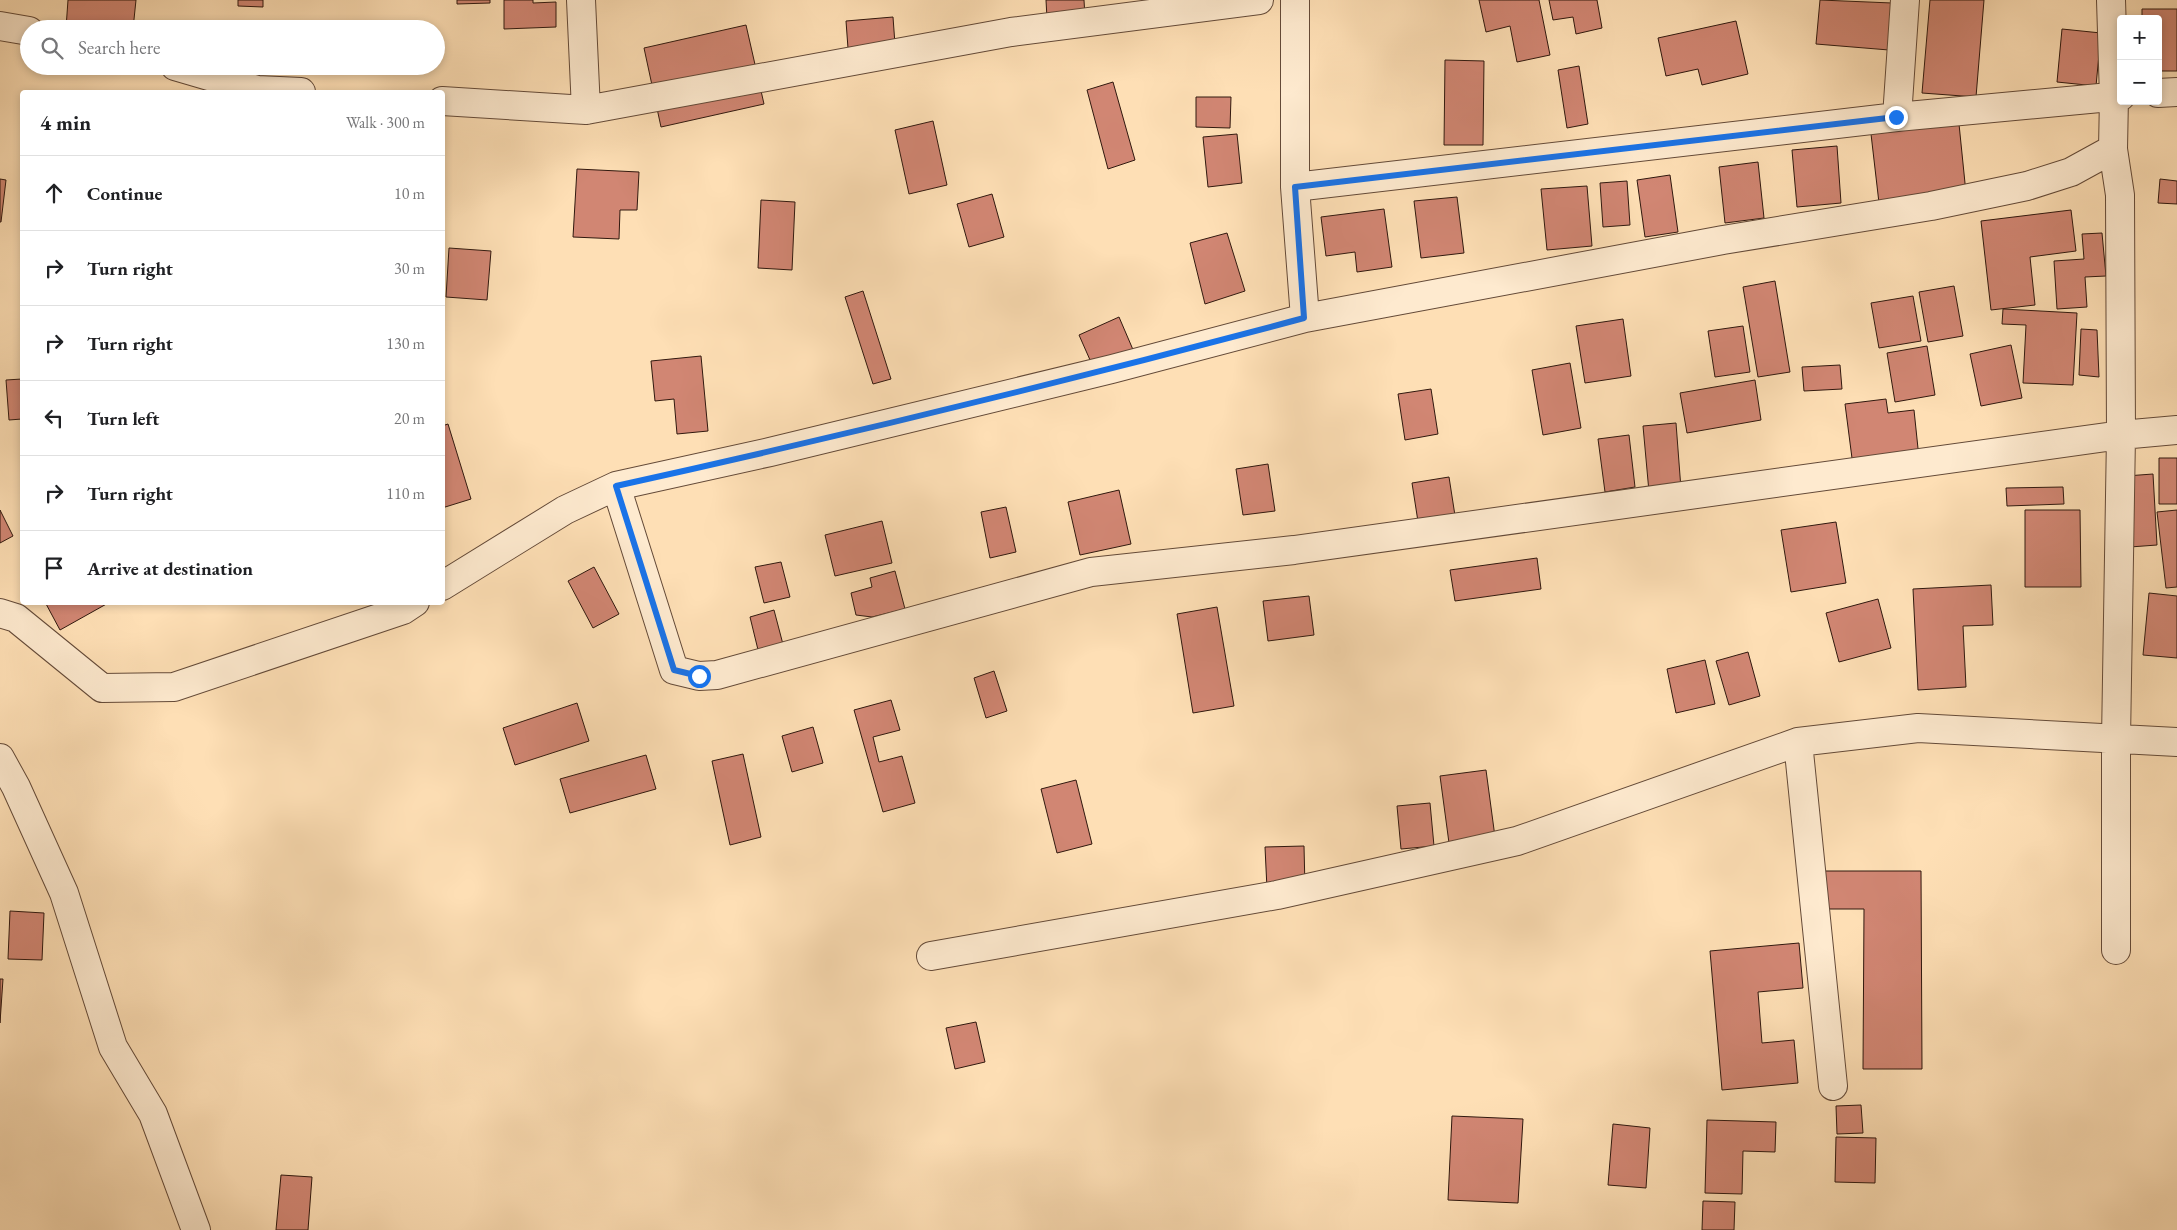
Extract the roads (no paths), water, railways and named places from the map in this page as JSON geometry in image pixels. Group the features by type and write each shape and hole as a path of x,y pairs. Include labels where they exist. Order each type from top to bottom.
{"street":[{"path":"581,0 586,110"},
{"path":"445,101 586,110 1011,32 1259,0"},
{"path":"1295,0 1295,187 1304,318"},
{"path":"1896,117 1905,0"},
{"path":"2111,0 2117,96 2113,149 2120,195 2121,435 2116,740 2116,950"},
{"path":"0,26 20,29"},
{"path":"206,75 257,90"},
{"path":"2162,93 2177,92"},
{"path":"1295,187 1896,117 2117,96"},
{"path":"445,584 565,510 616,486 770,452 1112,369 1304,318 1723,240 1931,206 2018,188 2072,172 2113,149"},
{"path":"616,486 674,670 699,676 716,675 1091,572 1294,550 2121,435 2177,430"},
{"path":"0,613 16,618 102,688 174,687 403,610 411,605"},
{"path":"931,956 1277,895 1517,841 1798,742 1918,728 2177,742"},
{"path":"1798,742 1833,1086"},
{"path":"0,758 16,787 64,893 113,1047 153,1114 196,1230"}]}
